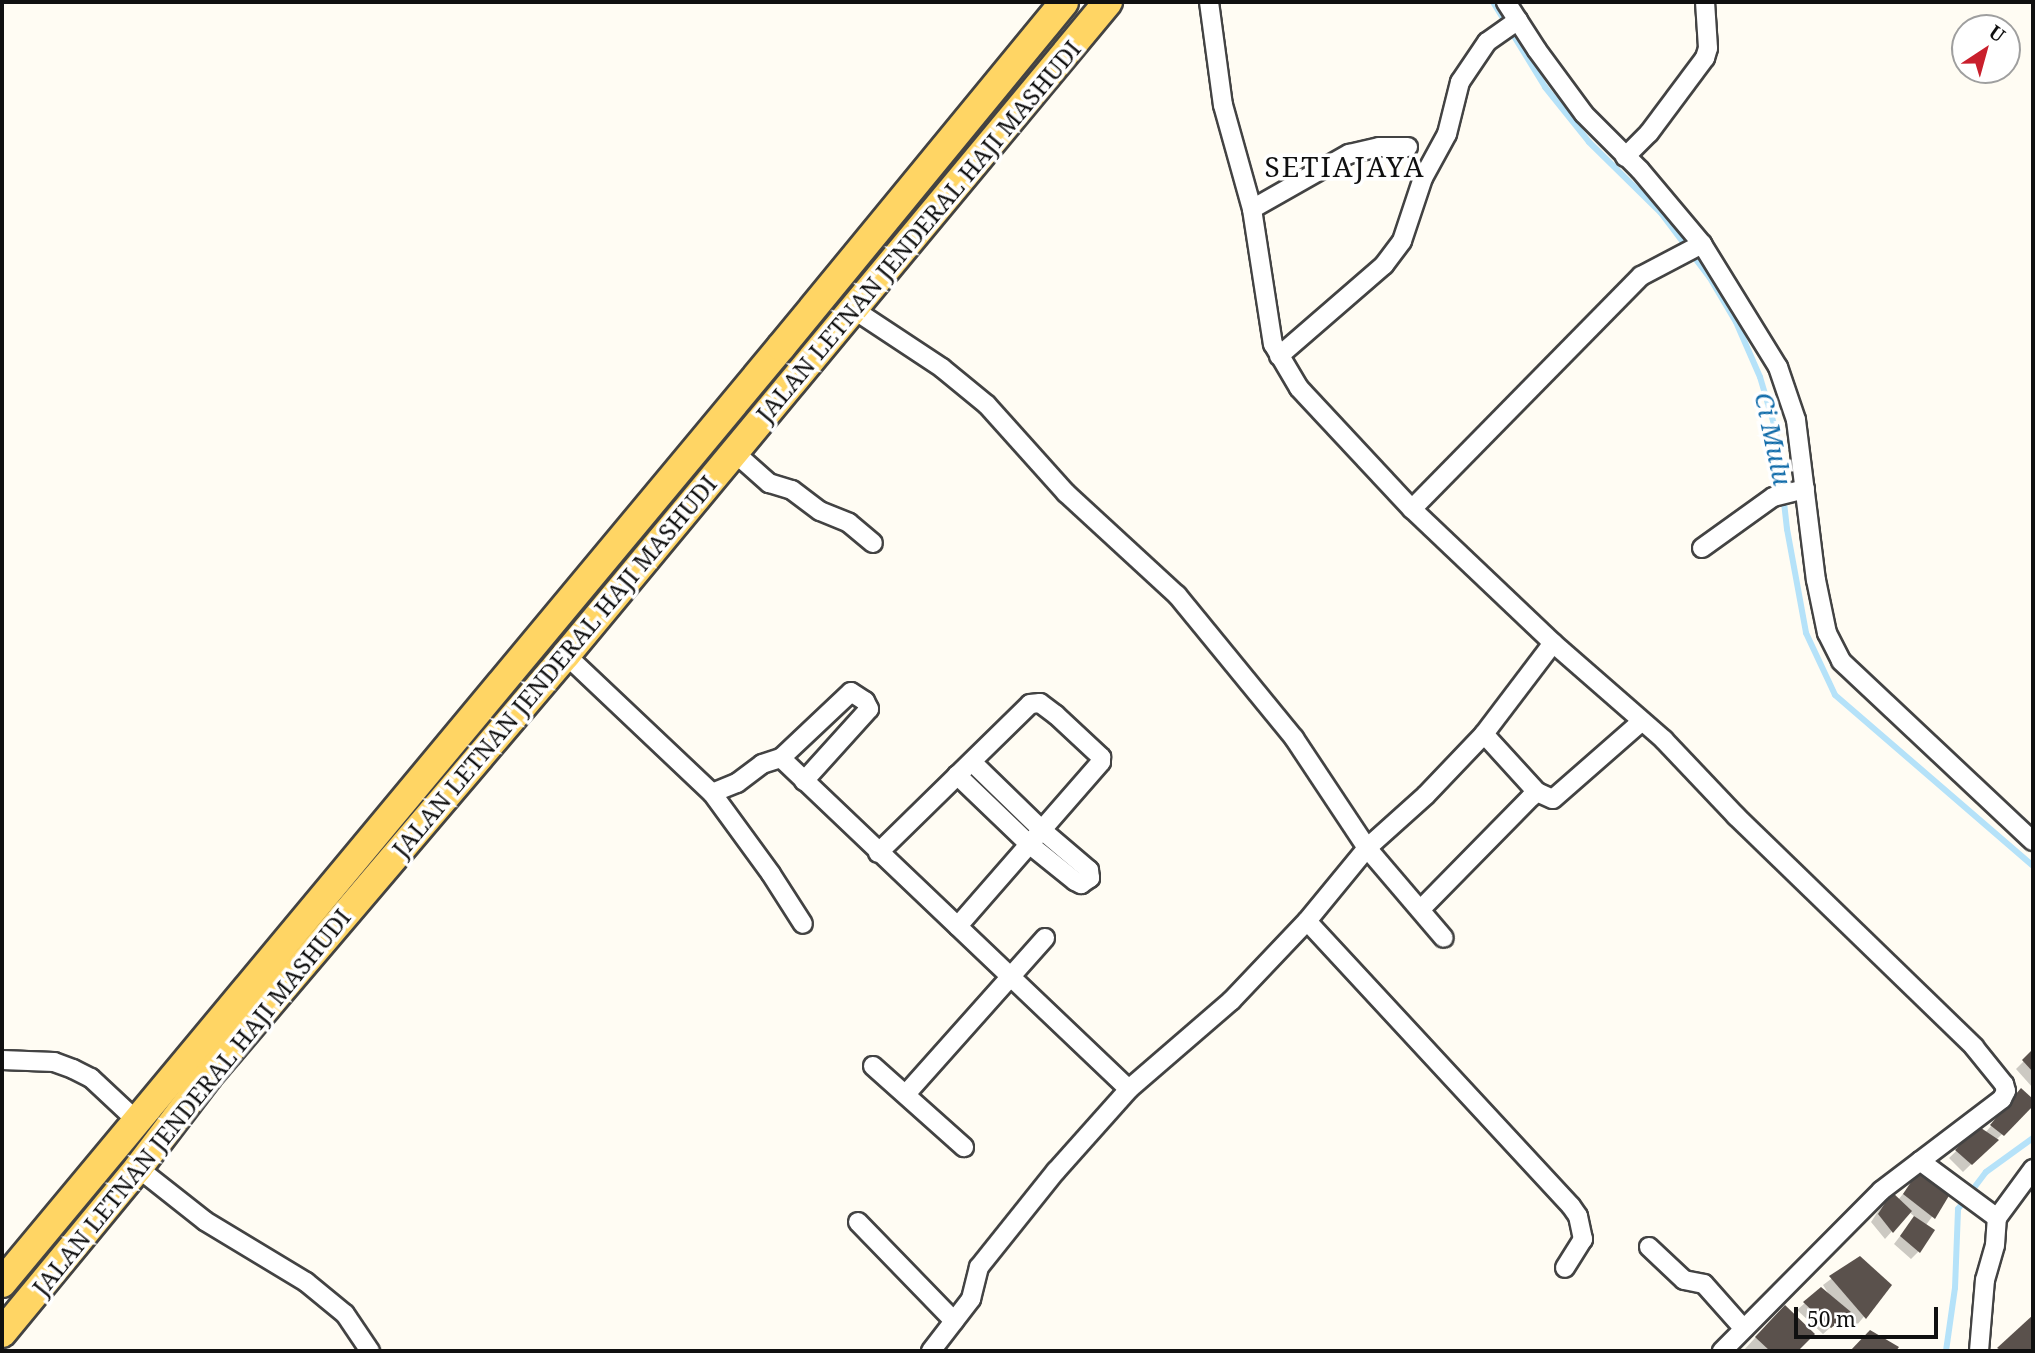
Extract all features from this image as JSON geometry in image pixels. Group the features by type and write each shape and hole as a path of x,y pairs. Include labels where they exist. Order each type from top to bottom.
{"main road":[{"name":"JALAN LETNAN JENDERAL HAJI MASHUDI","path":"2,1283 782,347 1064,2"},
{"name":"JALAN LETNAN JENDERAL HAJI MASHUDI","path":"2,1332 138,1168 208,1076 566,655 1108,2"},
{"path":"21,1259 46,1279"}],"street":[{"path":"1209,2 1223,105 1252,209 1273,344 1320,413 1412,509 1553,643 1643,721 1974,1047 2001,1079 2006,1091 2002,1099 1881,1191 1721,1351"},
{"path":"1506,2 1509,25 1584,114 1640,170 1696,246 1786,382 1796,420 1789,493 1816,580 1827,633 1840,661 2033,841"},
{"path":"1625,157 1649,134 1704,58 1708,48 1705,2"},
{"path":"1279,356 1384,265 1402,241 1423,178 1447,134 1460,82 1478,52 1509,25"},
{"path":"1640,170 1649,134"},
{"path":"1252,209 1349,154 1379,147 1408,146"},
{"path":"1412,509 1625,291 1662,263 1696,246"},
{"path":"853,309 942,368 987,405 1066,493 1177,595 1294,738 1367,848 1444,938"},
{"path":"734,452 769,483 792,490 820,511 849,523 873,543"},
{"path":"1702,548 1789,493"},
{"path":"931,1351 971,1299 979,1267 1037,1193 1129,1089 1231,1001 1307,922 1367,848 1426,796 1484,734 1553,643"},
{"path":"566,655 712,793 771,874 803,924"},
{"path":"712,793 737,783 762,764 781,758 851,692 870,709 858,726 804,781"},
{"path":"878,853 1024,710 1036,702 1056,715 1098,754 1101,761 1097,769 958,926"},
{"path":"1484,734 1537,792 1553,799 1643,721"},
{"path":"781,758 1129,1089"},
{"path":"957,775 1029,844 1075,881 1081,884 1090,878 1089,870 1043,831 972,762"},
{"path":"1421,909 1537,792"},
{"path":"1307,922 1571,1206 1578,1216 1583,1240 1565,1268"},
{"path":"906,1094 1045,938"},
{"path":"2,1060 54,1062 73,1069 91,1078 137,1121"},
{"path":"873,1066 964,1147"},
{"path":"1920,1161 1997,1217"},
{"path":"138,1168 205,1221 306,1282 345,1314 370,1351"},
{"path":"1979,1351 1985,1280 1995,1245 1997,1217 2033,1169"},
{"path":"858,1222 954,1321"},
{"path":"1649,1247 1685,1280 1704,1284 1744,1329"}],"building":[{"path":"2033,1049 2033,1072 2022,1060"},
{"path":"2021,1088 2033,1099 2033,1106 2004,1136 1990,1125"},
{"path":"1978,1126 1999,1140 1972,1165 1955,1150"},
{"path":"1919,1170 1950,1194 1935,1219 1903,1194"},
{"path":"1892,1192 1912,1211 1893,1233 1878,1214"},
{"path":"1914,1216 1935,1230 1920,1253 1900,1236"},
{"path":"1860,1256 1892,1285 1866,1319 1829,1276"},
{"path":"1821,1287 1851,1312 1831,1328 1803,1302"},
{"path":"1785,1305 1815,1334 1798,1351 1770,1351 1755,1337"},
{"path":"2033,1315 2033,1351 2002,1351 1997,1348"},
{"path":"1870,1330 1899,1347 1896,1351 1850,1351"}],"waterway":[{"name":"Ci Mulu","path":"1493,2 1545,87 1589,142 1661,213 1710,278 1736,322 1760,377 1776,431 1787,529 1806,633 1835,695 2033,866"},
{"name":"Ci Mulu","path":"1946,1351 1955,1288 1958,1209 1986,1172 2033,1138"}],"district":[{"name":"SETIAJAYA","path":"1345,166"}]}
